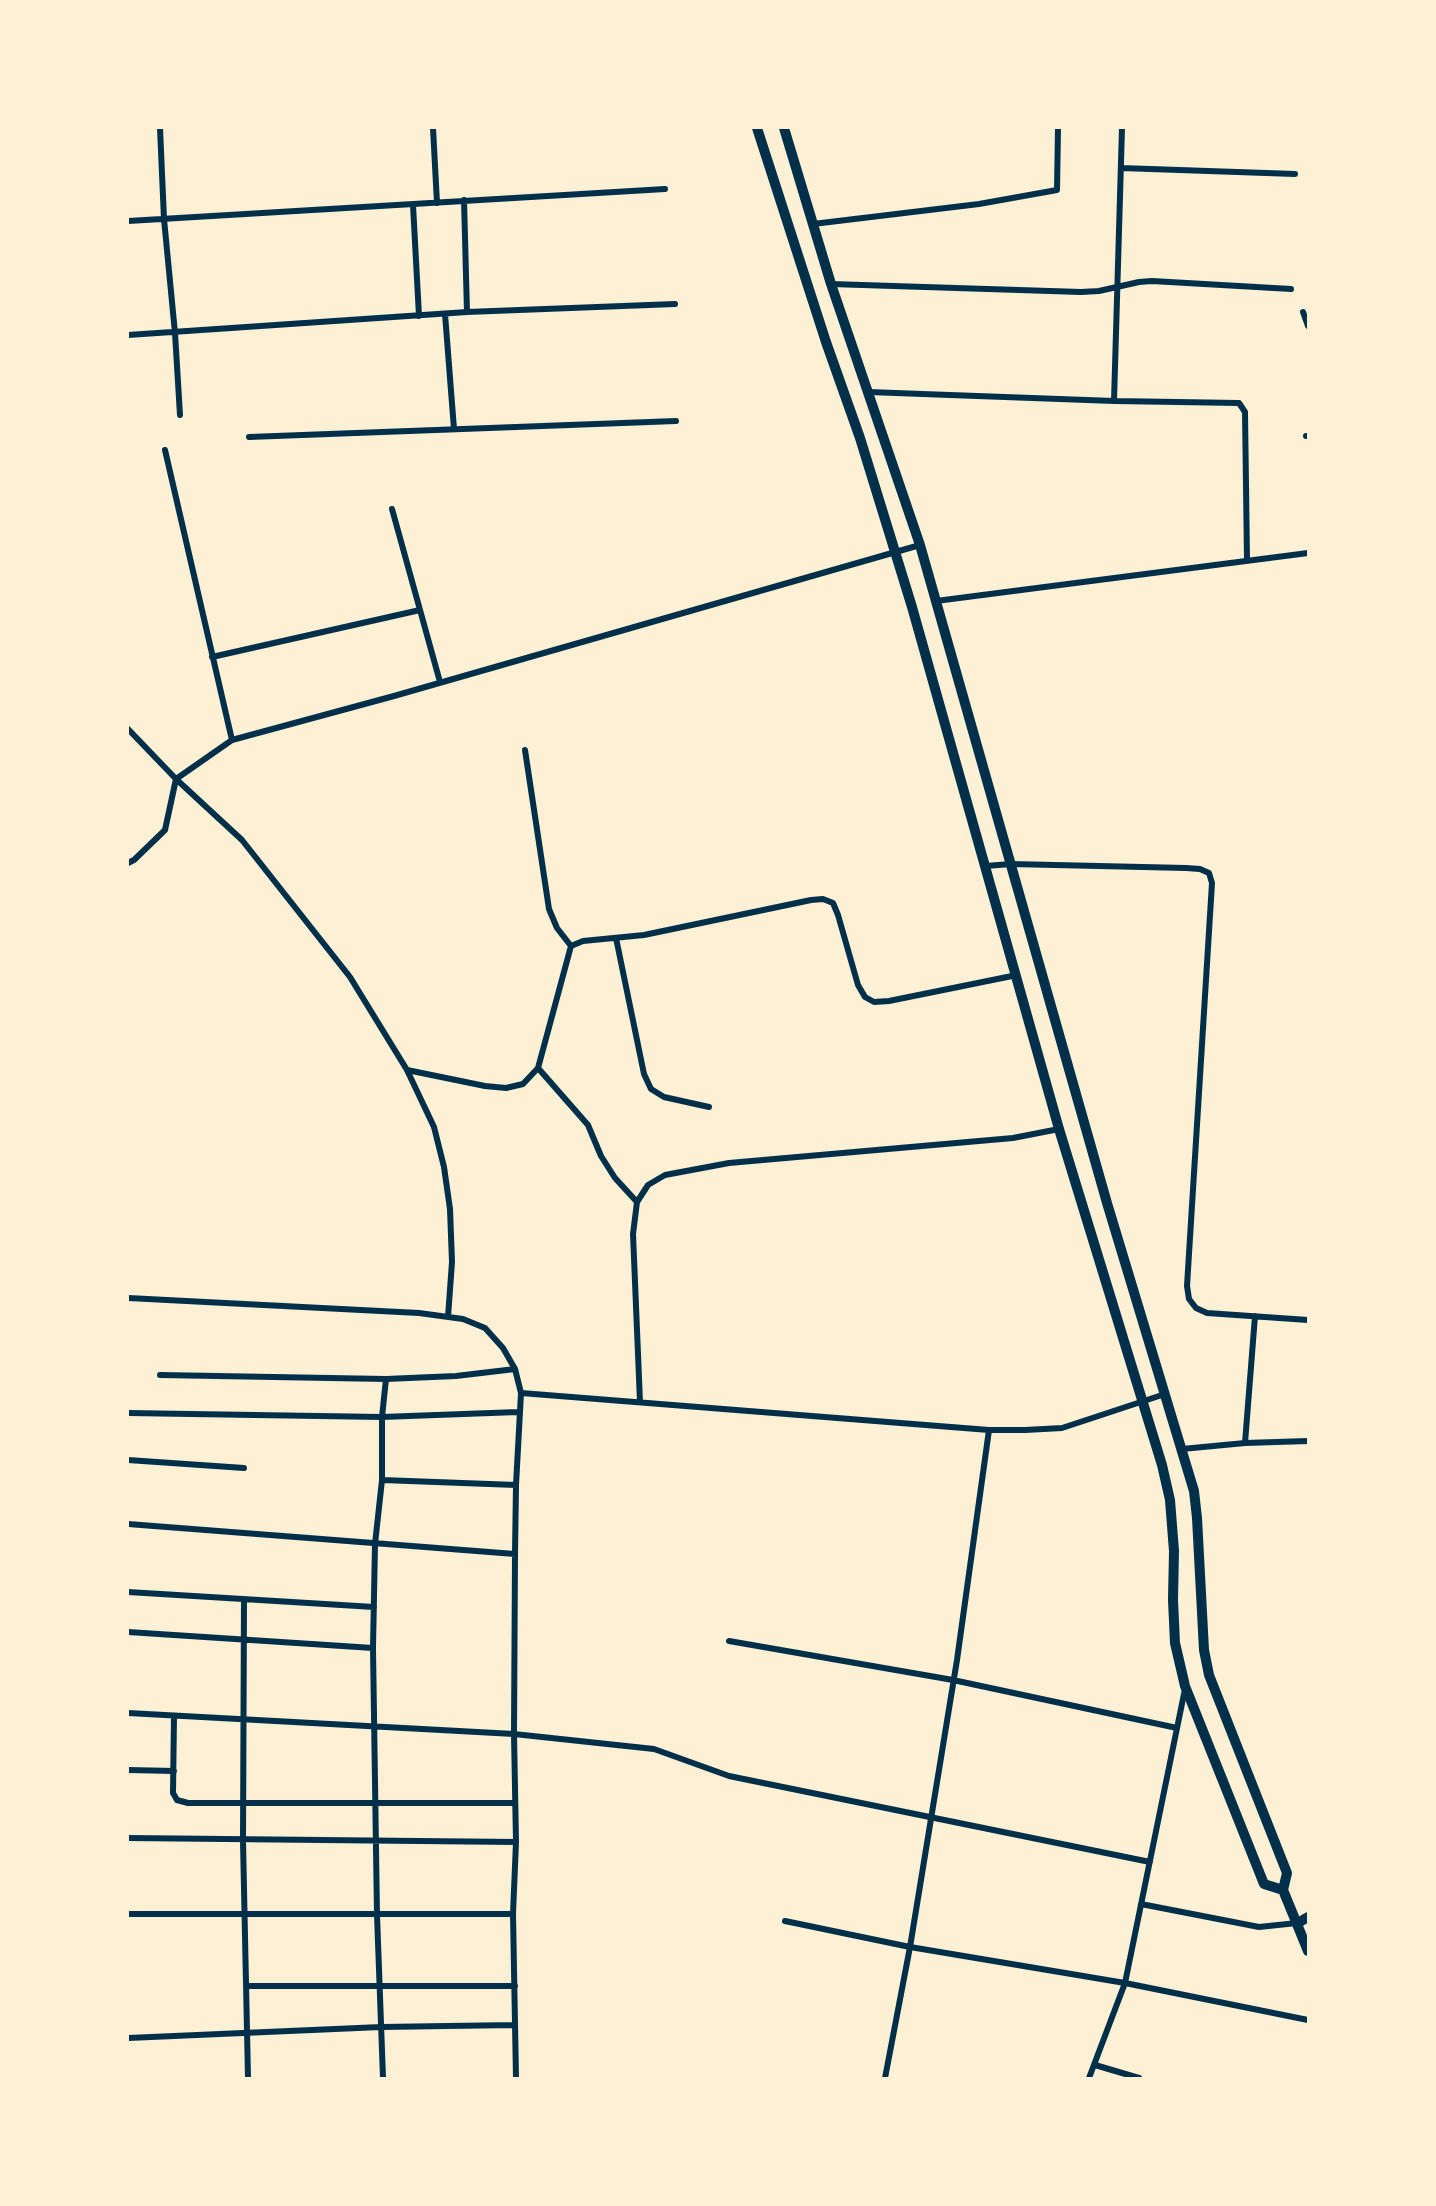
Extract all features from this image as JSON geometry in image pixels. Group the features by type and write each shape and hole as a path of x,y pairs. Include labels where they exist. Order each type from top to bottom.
{"street":[{"path":"160,128 164,219 180,415"},
{"path":"433,128 437,203"},
{"path":"757,128 896,553 1059,1129 1162,1465 1170,1500 1174,1551 1175,1643 1185,1686 1264,1884 1283,1890"},
{"path":"784,128 831,284 920,545 1107,1203 1194,1491 1204,1650 1209,1674 1287,1872 1283,1890 1308,1951"},
{"path":"813,224 979,204 1057,190 1058,128"},
{"path":"1114,401 1122,128"},
{"path":"1121,168 1295,174"},
{"path":"128,221 664,189"},
{"path":"464,201 468,312"},
{"path":"413,205 419,316"},
{"path":"831,284 1081,292 1152,281 1291,289"},
{"path":"128,335 468,312 675,304"},
{"path":"1303,312 1308,326"},
{"path":"445,314 454,429"},
{"path":"868,392 1239,403 1245,412 1247,560"},
{"path":"249,437 676,421"},
{"path":"165,450 232,740"},
{"path":"392,509 440,682"},
{"path":"128,863 165,830 176,779 232,740 920,545"},
{"path":"936,601 1308,553"},
{"path":"212,657 420,610"},
{"path":"128,729 176,779 242,840 350,976 407,1071 434,1127 444,1167 450,1209 452,1262 448,1317"},
{"path":"525,750 549,909 557,928 571,946"},
{"path":"986,866 1011,864 1186,868 1200,869 1209,873 1212,883 1187,1286 1189,1299 1196,1308 1207,1313 1308,1320"},
{"path":"571,946 583,941 644,935 822,899 833,903 858,985 865,997 874,1002 889,1001 1017,975"},
{"path":"616,938 644,1074 651,1089 664,1097 709,1107"},
{"path":"407,1071 506,1088 523,1084 538,1068 571,946"},
{"path":"538,1068 588,1125 601,1156 615,1178 637,1202"},
{"path":"640,1402 633,1234 637,1202 648,1185 665,1175 729,1163 1013,1138 1059,1129"},
{"path":"128,1298 419,1312 463,1319 485,1328 503,1348 515,1369 521,1393 518,1412 515,1554 516,1842 513,1914 516,2079"},
{"path":"1245,1443 1255,1316"},
{"path":"160,1375 386,1379 456,1376 515,1369"},
{"path":"383,2079 377,1915 373,1648 375,1544 382,1480 382,1417 386,1379"},
{"path":"521,1393 989,1430 1062,1428 1165,1394"},
{"path":"128,1413 382,1417 518,1412"},
{"path":"885,2079 910,1947 953,1680 989,1430"},
{"path":"1182,1449 1245,1443 1308,1441"},
{"path":"128,1460 244,1468"},
{"path":"382,1480 516,1485"},
{"path":"128,1524 515,1554"},
{"path":"128,1592 374,1607"},
{"path":"244,1600 243,1841 248,2079"},
{"path":"128,1632 373,1648"},
{"path":"729,1641 953,1680 1177,1728"},
{"path":"1089,2079 1125,1983 1185,1686"},
{"path":"128,1713 514,1734 654,1749 729,1776 1150,1862"},
{"path":"174,1716 173,1792 177,1800 188,1803 515,1803"},
{"path":"128,1770 174,1772"},
{"path":"128,1838 243,1841 516,1842"},
{"path":"1141,1904 1259,1927 1298,1923 1308,1917"},
{"path":"128,1914 513,1914"},
{"path":"785,1921 910,1947 1125,1983 1308,2020"},
{"path":"246,1986 515,1986"},
{"path":"128,2038 381,2027 515,2025"},
{"path":"1095,2065 1139,2079"}]}
